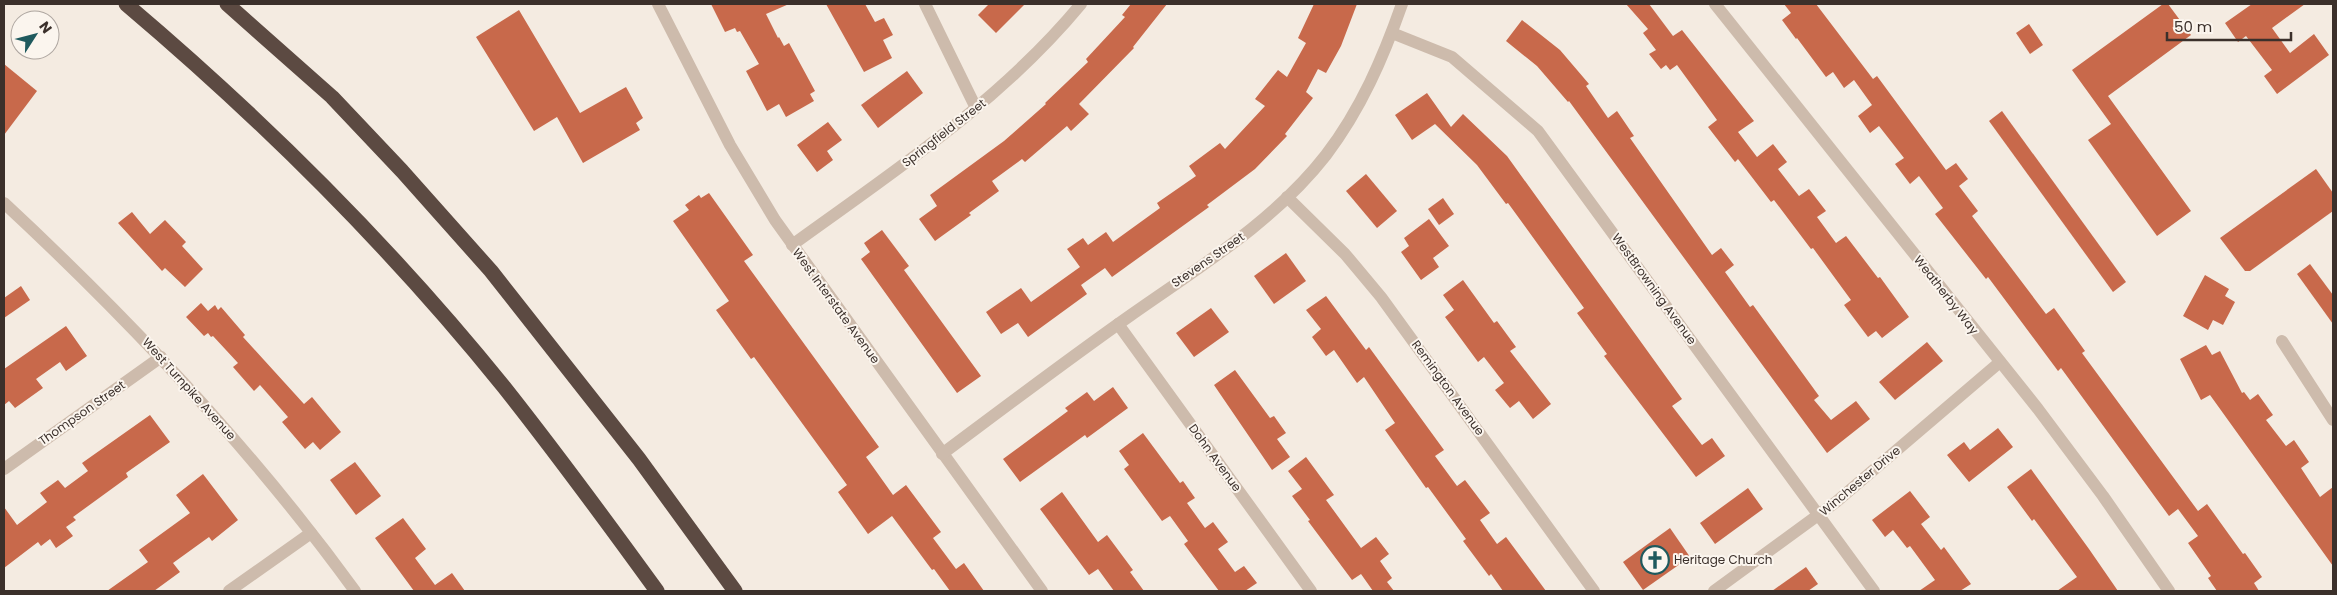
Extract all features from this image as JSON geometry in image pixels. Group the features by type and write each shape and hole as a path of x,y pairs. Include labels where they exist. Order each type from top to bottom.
{"highway":[{"path":"126,4 192,61 292,155 348,211 428,298 541,435 657,591"},
{"path":"227,4 332,97 402,171 491,272 639,459 735,591"}],"street":[{"name":"West Interstate Avenue","path":"658,4 730,145 792,244 1042,591"},
{"path":"925,4 976,108"},
{"name":"Springfield Street","path":"792,244 907,162 976,108 1026,65 1081,4"},
{"name":"Stevens Street","path":"942,454 1118,324 1245,234 1287,197 1312,171 1341,134 1369,86 1392,33 1402,4"},
{"name":"Weatherby Way","path":"1715,4 2073,456 2169,591"},
{"name":"WestBrowning Avenue","path":"1392,33 1452,57 1538,131 1874,591"},
{"name":"Remington Avenue","path":"1287,197 1344,254 1382,297 1594,591"},
{"name":"West Turnpike Avenue","path":"4,203 96,290 224,426 311,533 354,591"},
{"name":"Dohn Avenue","path":"1118,324 1311,591"},
{"path":"2282,341 2333,420"},
{"name":"Thompson Street","path":"4,469 160,357"},
{"name":"Winchester Drive","path":"1714,591 1819,515 2000,362"},
{"path":"229,591 311,533"}],"building":[{"path":"711,4 789,4 766,14 784,46 789,43 815,91 810,94 814,101 786,117 779,104 767,111 746,71 759,64 740,31 737,32 735,28 725,32"},
{"path":"826,4 865,4 875,22 884,18 893,35 883,40 892,58 864,72"},
{"path":"989,4 1025,4 996,33 978,15"},
{"path":"1131,4 1167,4 1134,48 1079,104 1089,114 1071,131 1067,126 1025,162 1022,159 992,181 999,191 969,213 971,215 935,241 919,219 937,206 930,195 1004,141 1046,104 1088,62 1086,59 1125,17 1122,15"},
{"path":"1314,4 1357,4 1341,46 1326,73 1318,69 1306,92 1313,98 1285,134 1287,136 1255,169 1207,205 1209,207 1112,277 1105,268 1081,285 1087,294 1028,337 1018,323 1001,334 986,312 1021,288 1031,302 1080,267 1067,249 1083,238 1088,245 1106,232 1113,242 1160,208 1157,203 1196,176 1189,166 1220,143 1225,149 1265,106 1255,99 1278,70 1287,77 1306,43 1298,38"},
{"path":"1626,4 1649,4 1673,36 1682,30 1754,121 1738,132 1757,157 1773,144 1787,162 1778,169 1799,196 1809,189 1826,211 1817,217 1836,243 1846,236 1878,278 1880,277 1909,317 1882,338 1876,331 1868,337 1844,305 1851,300 1813,248 1811,249 1774,200 1771,202 1738,159 1735,162 1708,127 1717,120 1677,65 1670,70 1666,65 1661,69 1649,54 1656,50 1643,33 1648,29"},
{"path":"1784,4 1816,4 1873,79 1877,76 1946,170 1956,163 1968,179 1959,186 1978,211 1972,216 2046,314 2054,308 2085,351 2082,353 2198,511 2207,504 2243,554 2245,553 2262,577 2254,583 2259,591 2217,591 2208,578 2211,576 2188,543 2198,536 2178,509 2169,516 2061,368 2058,371 1988,277 1986,279 1935,214 1943,208 1919,176 1910,184 1895,164 1904,158 1879,126 1870,133 1858,116 1872,105 1854,80 1844,88 1833,72 1826,77 1796,39 1782,20 1791,13"},
{"path":"2163,4 2168,4 2191,35 2108,96 2191,211 2157,236 2088,140 2111,124 2072,70"},
{"path":"2252,4 2305,4 2272,28 2290,53 2314,34 2329,55 2277,94 2264,76 2272,70 2246,36 2238,42 2225,23"},
{"path":"519,10 580,113 626,87 643,118 636,123 640,130 583,163 557,117 534,131 476,37"},
{"path":"1522,20 1560,50 1589,84 1586,86 1608,118 1617,111 1634,136 1630,138 1712,255 1721,248 1734,265 1725,272 1750,307 1753,305 1819,396 1814,400 1831,420 1856,401 1870,419 1827,453 1569,101 1537,66 1506,41"},
{"path":"2029,24 2043,45 2030,54 2016,33"},
{"path":"4,64 37,91 4,135"},
{"path":"907,71 923,93 878,128 861,105"},
{"path":"1427,93 1451,127 1463,114 1507,156 1682,399 1672,406 1702,445 1712,438 1725,456 1696,477 1604,356 1607,354 1577,313 1584,308 1508,203 1506,204 1477,165 1435,124 1412,140 1395,115"},
{"path":"2002,111 2126,282 2113,292 1989,121"},
{"path":"828,122 842,140 827,151 833,160 817,172 797,145"},
{"path":"2316,169 2333,193 2333,211 2250,271 2245,271 2220,238"},
{"path":"1366,174 1397,211 1377,228 1346,191"},
{"path":"709,193 753,255 744,261 879,447 866,457 893,495 906,485 941,532 933,538 956,569 964,563 984,591 950,591 892,516 868,534 838,492 847,485 754,357 751,359 716,310 729,301 673,221 689,210 685,205 699,195 701,198"},
{"path":"1443,198 1454,214 1439,225 1428,209"},
{"path":"132,212 150,234 165,220 186,242 182,246 203,269 185,287 165,268 162,271 118,223"},
{"path":"1429,219 1449,246 1433,258 1439,267 1421,280 1401,252 1409,246 1404,238"},
{"path":"882,230 909,266 904,270 981,376 957,393 861,259 870,252 864,243"},
{"path":"1286,253 1306,281 1274,304 1254,276"},
{"path":"2310,264 2333,295 2333,324 2297,274"},
{"path":"2205,275 2229,289 2225,296 2235,302 2223,325 2213,320 2208,330 2183,316"},
{"path":"1463,280 1494,323 1497,321 1516,347 1510,351 1551,404 1533,419 1519,401 1510,408 1495,390 1504,383 1484,357 1478,362 1445,317 1454,310 1443,295"},
{"path":"21,286 30,300 4,318 4,298"},
{"path":"1326,296 1366,350 1369,347 1444,450 1435,456 1457,486 1465,480 1490,513 1480,520 1497,544 1506,537 1546,591 1503,591 1491,574 1489,576 1463,541 1466,539 1428,487 1426,488 1385,430 1395,423 1364,377 1357,383 1334,350 1326,356 1312,337 1321,329 1306,310"},
{"path":"201,303 208,311 215,305 218,310 221,307 245,335 243,337 304,404 312,397 341,432 320,450 313,442 305,449 282,422 288,417 260,385 254,391 233,367 238,363 213,336 211,337 208,333 204,336 186,317"},
{"path":"1211,308 1229,332 1194,357 1176,333"},
{"path":"66,326 87,356 66,371 60,362 36,379 43,388 15,408 9,401 4,405 4,369"},
{"path":"1927,342 1943,361 1895,400 1879,382"},
{"path":"2206,345 2212,355 2220,351 2242,393 2244,392 2250,400 2258,394 2273,415 2266,420 2286,446 2294,440 2309,462 2301,468 2320,497 2333,487 2333,566 2210,395 2201,400 2180,359"},
{"path":"1235,370 1270,418 1274,416 1286,433 1277,439 1290,457 1272,470 1214,385"},
{"path":"1113,387 1128,408 1087,438 1085,435 1020,482 1003,459 1068,411 1065,408 1087,392 1094,401"},
{"path":"150,415 170,442 126,473 128,477 73,517 76,520 66,527 73,536 56,548 50,539 41,546 38,542 4,568 4,507 17,525 47,502 40,493 58,480 65,488 88,471 82,463"},
{"path":"1998,428 2013,447 1969,482 1947,455 1964,442 1970,450"},
{"path":"1143,433 1180,483 1183,481 1195,498 1187,503 1205,528 1213,522 1228,542 1218,549 1235,572 1244,566 1257,583 1245,591 1219,591 1184,544 1188,541 1170,516 1162,521 1124,469 1129,465 1119,451"},
{"path":"1306,457 1334,495 1326,500 1361,548 1376,537 1389,554 1380,561 1392,578 1387,582 1394,591 1373,591 1361,574 1352,580 1308,521 1310,520 1292,496 1302,489 1288,471"},
{"path":"355,462 381,496 356,515 330,480"},
{"path":"2031,469 2118,591 2057,591 2077,577 2034,519 2032,521 2007,487"},
{"path":"203,474 238,520 212,541 209,537 173,563 180,572 154,591 107,591 148,562 139,550 190,513 176,495"},
{"path":"1748,488 1763,509 1715,544 1700,523"},
{"path":"1910,491 1930,517 1921,524 1941,550 1944,547 1971,584 1960,591 1919,591 1935,580 1910,546 1907,548 1893,530 1885,537 1872,520"},
{"path":"1062,492 1098,542 1107,535 1133,570 1130,572 1144,591 1114,591 1098,569 1089,575 1040,509"},
{"path":"403,518 426,549 415,558 435,585 452,573 465,591 414,591 375,538"},
{"path":"1670,528 1690,557 1643,590 1623,562"},
{"path":"1806,567 1818,584 1808,591 1772,591"}],"place":[{"name":"Heritage Church","path":"1655,560"}]}
